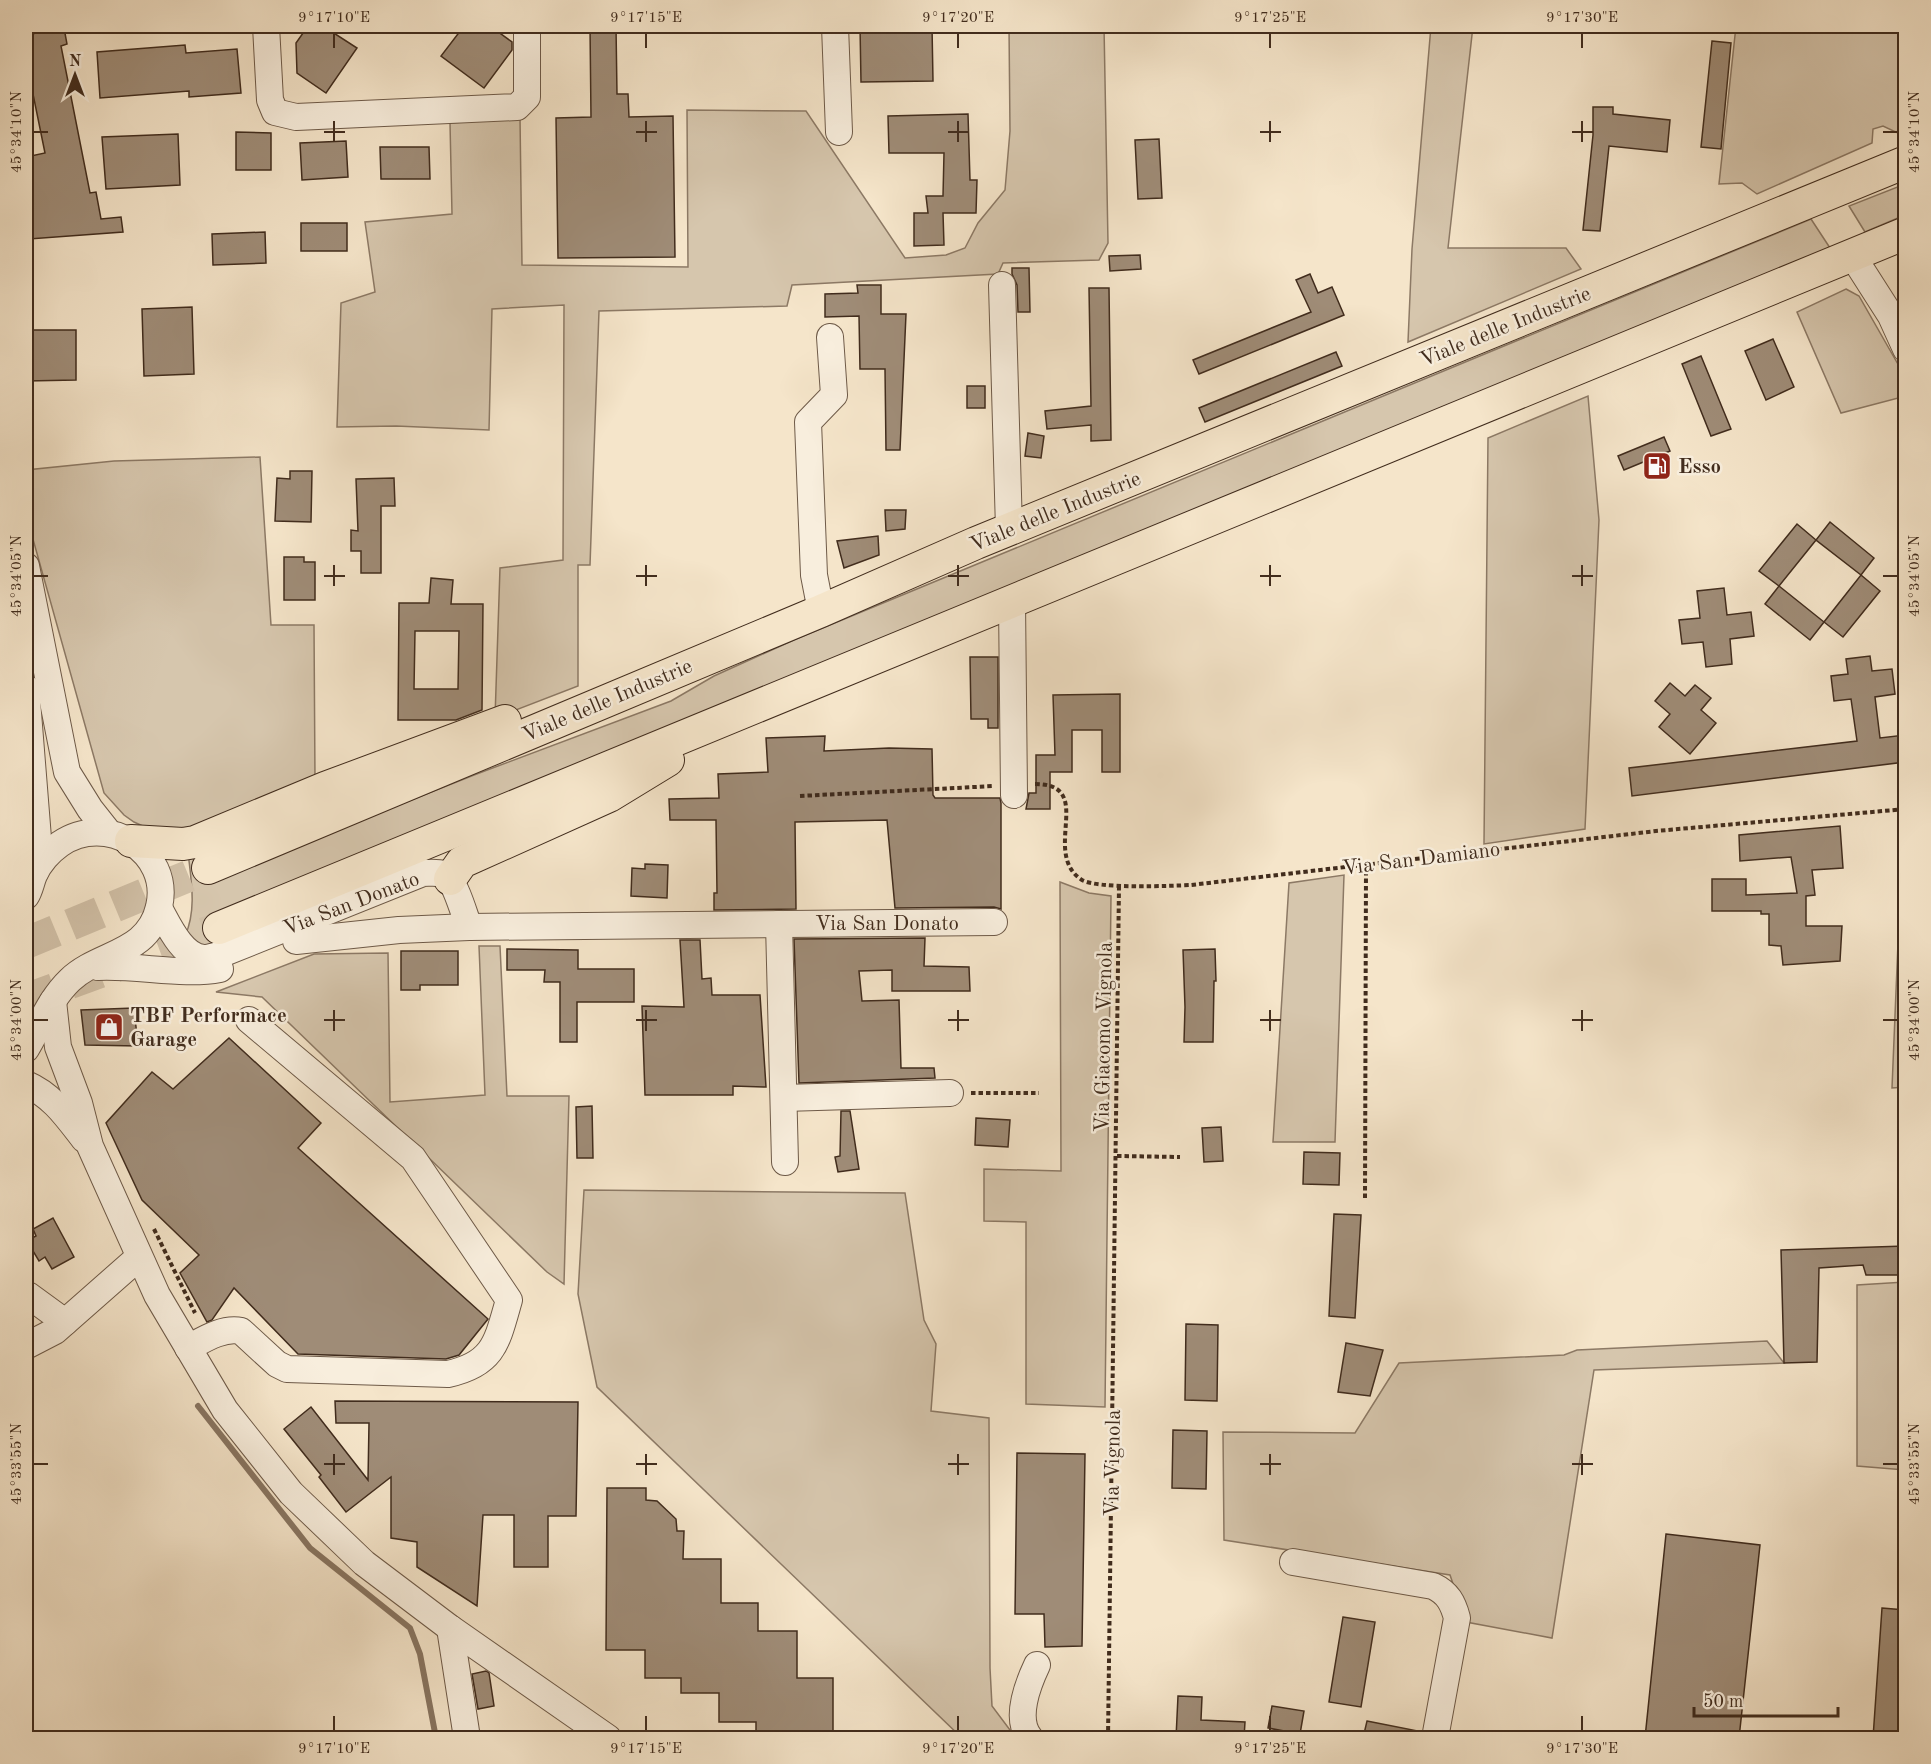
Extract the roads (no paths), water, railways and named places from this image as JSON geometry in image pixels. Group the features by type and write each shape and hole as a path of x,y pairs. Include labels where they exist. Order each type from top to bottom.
{"main road":[{"name":"Viale delle Industrie","path":"208,868 1009,530 1905,162"},
{"path":"219,928 1905,233"},
{"path":"120,837 183,844 195,842 325,789 697,648 750,640"},
{"path":"450,879 462,862 609,796 751,709"}],"street":[{"path":"266,26 270,100 275,112 296,117 517,107 527,98 527,26"},
{"path":"835,26 839,132"},
{"path":"1852,255 1898,318 1905,349"},
{"path":"1002,285 1009,530"},
{"path":"821,611 814,575 808,422 834,396 830,337"},
{"path":"26,566 67,772 90,809 120,837 142,848 152,861 158,876 160,892 159,908 148,931 139,941 122,952 86,968 67,982 53,1001 26,1049"},
{"path":"1012,602 1014,790"},
{"path":"26,688 37,829 35,872"},
{"path":"26,896 35,872 59,844 85,833 120,837"},
{"name":"Via San Donato","path":"159,908 169,926 189,952 203,958 219,955 423,873 442,874 450,879 469,927"},
{"path":"86,968 122,966 204,972 238,963 450,879"},
{"name":"Via San Donato","path":"296,941 399,930 469,927 994,922"},
{"path":"779,924 785,1162"},
{"path":"53,1001 58,1047 79,1103 90,1146 157,1295 225,1410 291,1493 364,1563 450,1628 608,1738"},
{"path":"188,1348 235,1329 241,1330 277,1364 287,1369 448,1374 467,1370 484,1359 499,1335 509,1300 413,1158 249,1020"},
{"path":"26,1084 42,1092 60,1109 90,1146"},
{"path":"784,1098 950,1093"},
{"path":"26,1346 55,1330 139,1257"},
{"path":"27,1295 64,1322"},
{"path":"1293,1562 1433,1586 1442,1590 1452,1602 1457,1618 1435,1738"},
{"path":"450,1628 467,1738"},
{"path":"1030,1738 1025,1733 1023,1707 1028,1684 1037,1665"}],"waterway":[{"path":"198,1406 310,1548 410,1628 420,1654 436,1738"}],"tunnel":[{"path":"26,943 208,868"},
{"path":"26,1003 38,995 219,928"}],"place":[{"name":"Esso","path":"1657,466"},
{"name":"TBF Performace Garage","path":"109,1027"}]}
